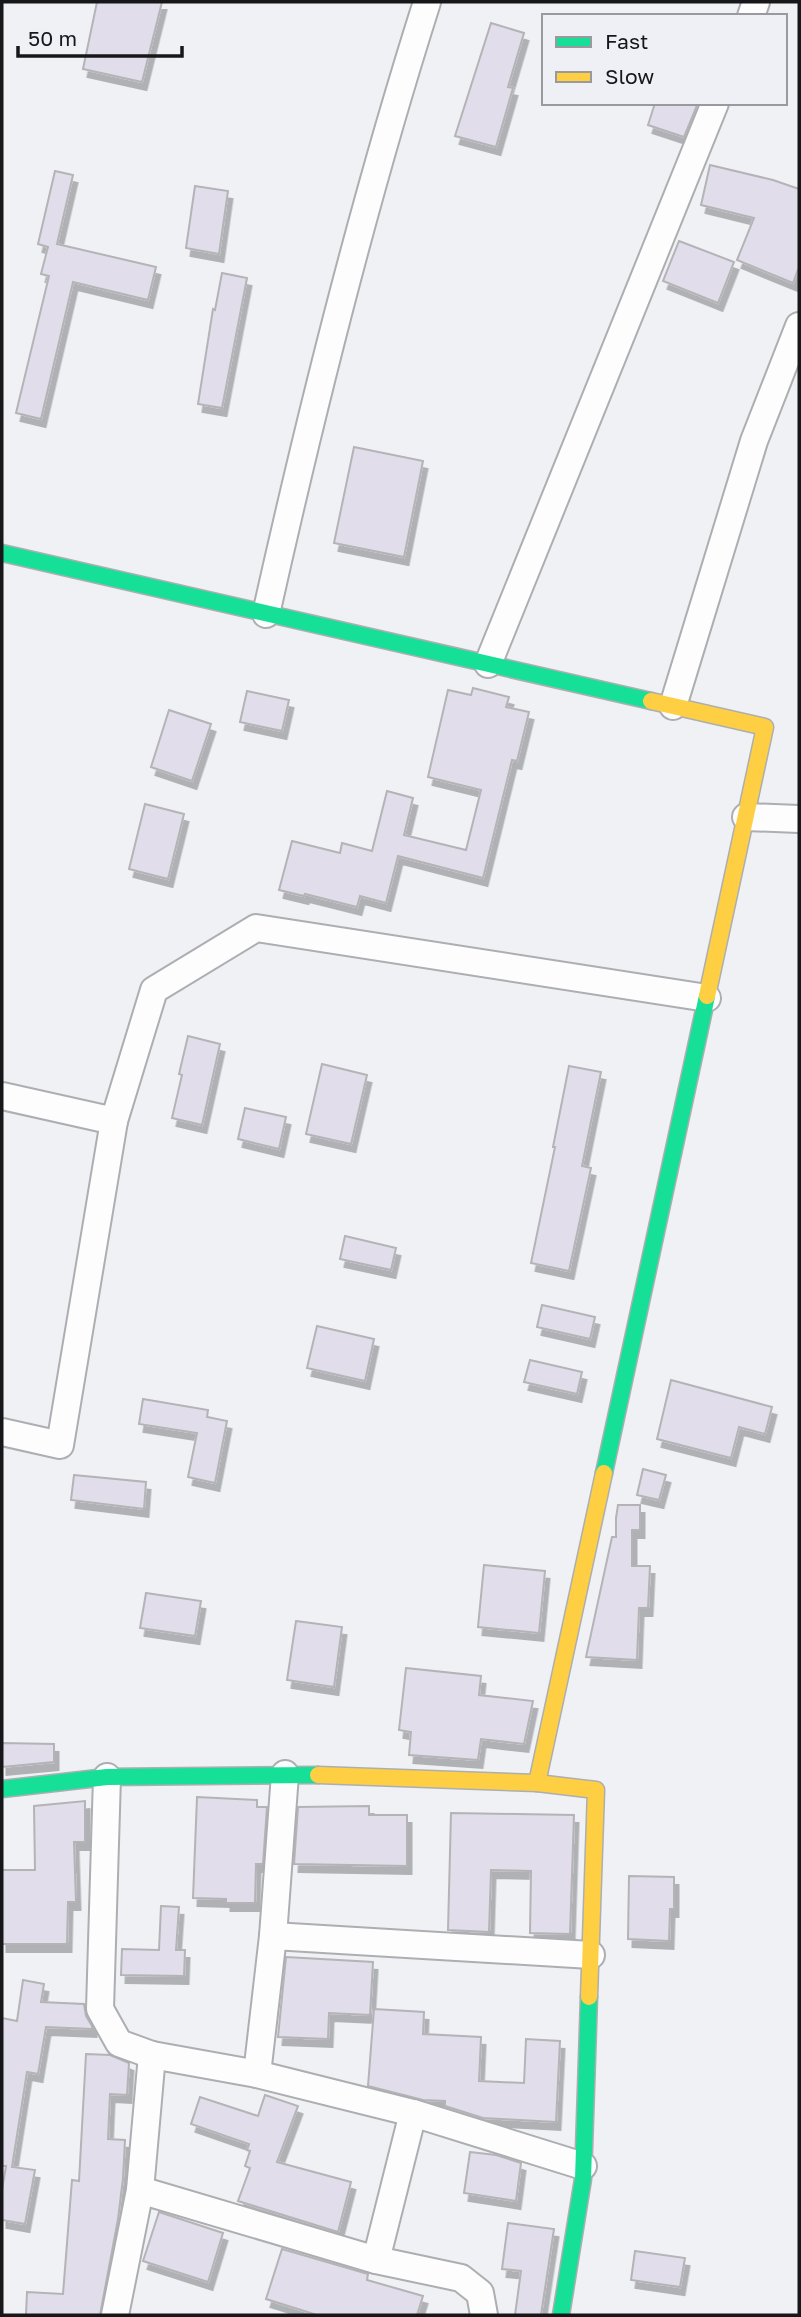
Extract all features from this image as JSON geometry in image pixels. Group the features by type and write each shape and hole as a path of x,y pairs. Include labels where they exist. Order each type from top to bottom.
{"street":[{"path":"266,614 309,421 390,118 427,2"},
{"path":"488,664 714,105"},
{"path":"673,706 754,441 799,326"},
{"path":"2,553 765,727 537,1783"},
{"path":"746,817 799,819"},
{"path":"2,1433 60,1445 114,1121 154,990 256,928 707,998"},
{"path":"2,1096 114,1121"},
{"path":"257,2074 273,1936 285,1774"},
{"path":"2,1789 107,1777 285,1774 537,1783 596,1790 583,2166 561,2315"},
{"path":"107,1777 100,2009 119,2043 152,2055 257,2074 413,2113 583,2166"},
{"path":"273,1936 591,1955"},
{"path":"115,2315 141,2190 152,2055"},
{"path":"376,2260 413,2113"},
{"path":"141,2190 376,2260 461,2278 480,2293 484,2315"}],"building":[{"path":"97,2 162,2 142,82 83,69"},
{"path":"491,23 524,33 508,87 513,88 496,147 455,136"},
{"path":"654,105 697,105 684,137 648,125"},
{"path":"710,165 799,189 799,267 793,283 737,260 754,218 701,205"},
{"path":"55,171 73,175 57,244 156,267 148,300 73,282 41,419 16,413 49,276 41,274 48,247 38,244"},
{"path":"195,186 228,191 219,254 186,248"},
{"path":"679,241 734,262 718,303 663,281"},
{"path":"222,273 247,278 222,408 198,404 213,309 215,310"},
{"path":"354,447 423,461 404,557 334,543"},
{"path":"473,688 509,697 506,707 529,712 517,761 512,760 483,878 398,856 386,903 360,896 357,907 279,890 292,841 340,853 342,843 372,851 387,791 413,798 404,835 466,850 481,790 428,777 448,690 471,695"},
{"path":"247,691 289,700 282,731 240,722"},
{"path":"169,710 211,724 192,781 151,767"},
{"path":"145,804 184,814 168,879 129,869"},
{"path":"188,1036 220,1044 202,1125 172,1118"},
{"path":"322,1064 367,1075 351,1144 306,1134"},
{"path":"569,1066 601,1072 582,1166 591,1168 569,1271 531,1263"},
{"path":"245,1108 286,1117 279,1149 238,1139"},
{"path":"345,1236 396,1248 391,1270 340,1259"},
{"path":"542,1305 595,1317 590,1339 537,1327"},
{"path":"317,1326 374,1339 365,1381 307,1368"},
{"path":"530,1360 582,1372 577,1394 524,1382"},
{"path":"671,1380 772,1407 765,1434 739,1427 731,1458 657,1439"},
{"path":"143,1399 208,1410 207,1417 227,1421 215,1483 188,1477 197,1433 139,1424"},
{"path":"643,1469 666,1475 659,1500 637,1495"},
{"path":"74,1475 146,1482 144,1509 71,1500"},
{"path":"618,1505 640,1505 640,1530 632,1530 632,1566 650,1566 648,1608 639,1608 637,1660 586,1657 612,1537 616,1537"},
{"path":"484,1565 545,1571 539,1633 478,1627"},
{"path":"146,1593 201,1601 195,1636 140,1628"},
{"path":"296,1621 342,1627 334,1687 287,1680"},
{"path":"406,1668 481,1676 479,1695 533,1701 524,1744 481,1739 478,1760 409,1755 411,1732 399,1730"},
{"path":"2,1743 54,1744 54,1762 2,1767"},
{"path":"197,1797 257,1800 257,1807 267,1807 263,1864 256,1864 255,1903 226,1903 226,1899 193,1898"},
{"path":"85,1801 85,1842 74,1842 76,1902 68,1902 67,1944 2,1944 2,1870 35,1870 34,1806"},
{"path":"369,1806 369,1815 407,1815 407,1866 294,1864 298,1807"},
{"path":"451,1813 574,1815 570,1934 530,1933 531,1871 491,1870 489,1932 448,1930"},
{"path":"629,1876 674,1877 674,1909 670,1909 669,1941 628,1939"},
{"path":"161,1906 179,1907 176,1950 185,1950 184,1976 121,1975 122,1949 159,1950"},
{"path":"286,1957 373,1962 370,2015 329,2013 328,2039 278,2037"},
{"path":"23,1980 44,1984 41,2002 84,2004 86,2016 92,2026 92,2029 46,2027 38,2074 27,2072 12,2167 35,2170 25,2224 2,2220 2,2190 6,2166 2,2166 2,2018 17,2021"},
{"path":"374,2009 424,2012 423,2034 481,2037 479,2081 524,2083 526,2039 560,2041 556,2122 483,2118 445,2106 445,2101 423,2100 368,2086"},
{"path":"86,2054 110,2055 129,2063 127,2095 110,2094 108,2139 125,2140 118,2219 100,2315 26,2315 27,2292 63,2294 72,2180 79,2181"},
{"path":"265,2095 298,2106 277,2162 351,2182 338,2232 238,2201 250,2168 245,2166 250,2151 247,2150 249,2144 191,2124 200,2097 258,2116"},
{"path":"470,2152 496,2155 521,2163 516,2201 464,2193"},
{"path":"159,2212 223,2233 208,2282 143,2261"},
{"path":"508,2223 554,2229 541,2315 515,2315 521,2271 502,2269"},
{"path":"282,2249 368,2274 367,2280 423,2296 417,2315 317,2315 266,2299"},
{"path":"635,2251 685,2258 680,2287 631,2280"}],"traffic: fast":[{"path":"2,553 651,701"},
{"path":"604,1473 707,996"},
{"path":"2,1789 107,1777 318,1775"},
{"path":"561,2315 583,2179 589,1997"}],"traffic: slow":[{"path":"651,701 765,727 707,996"},
{"path":"537,1783 604,1473"},
{"path":"318,1775 537,1783 596,1790 589,1997"}]}
